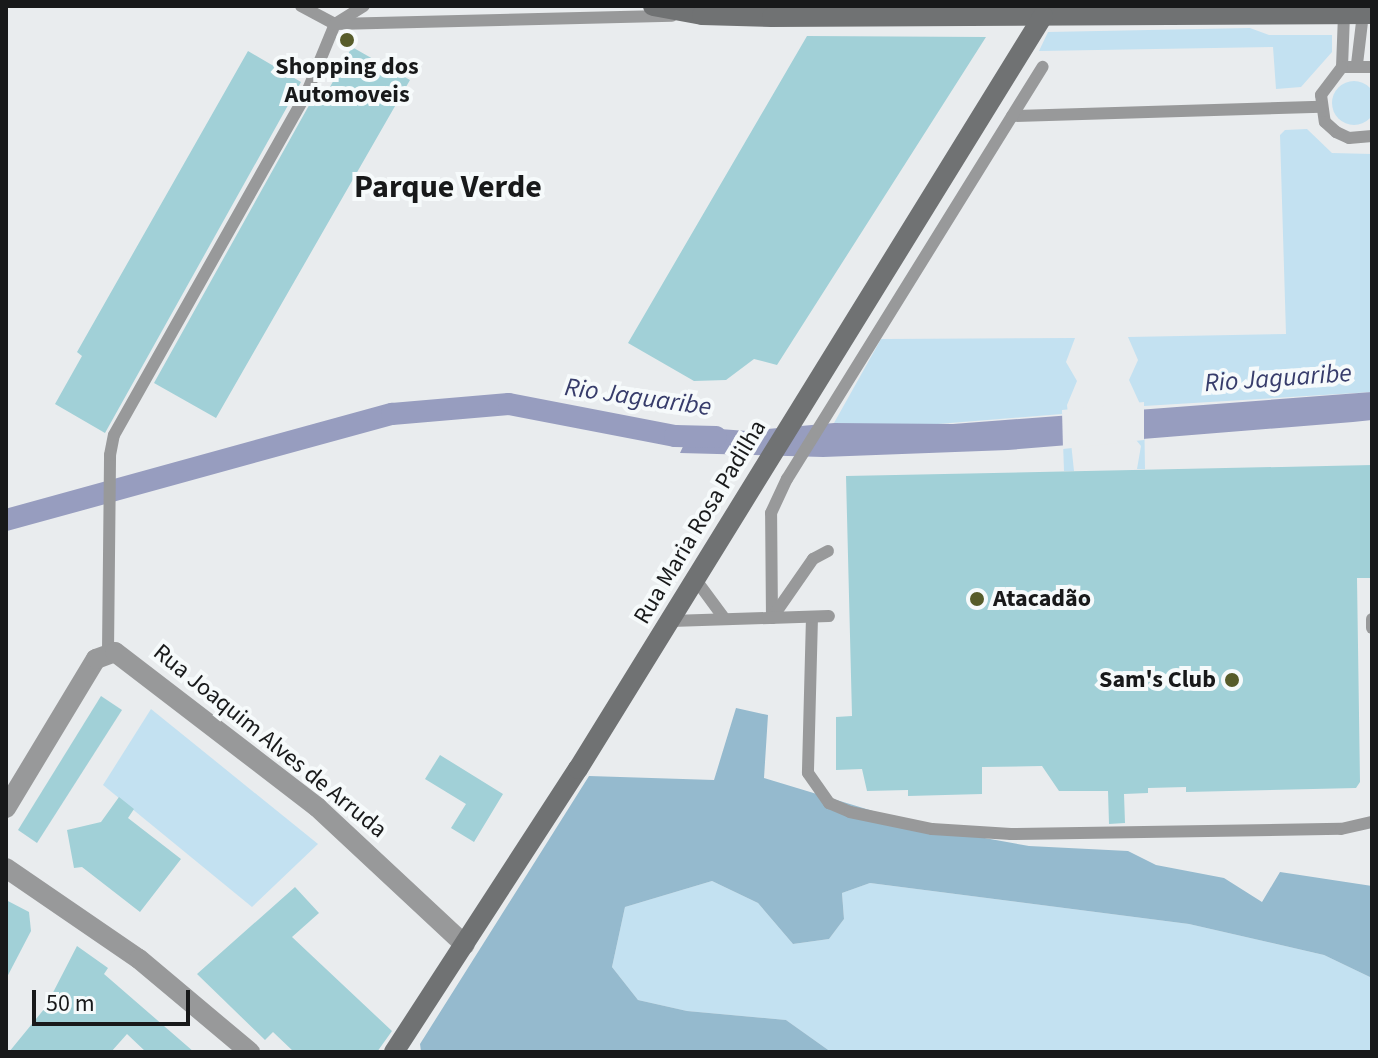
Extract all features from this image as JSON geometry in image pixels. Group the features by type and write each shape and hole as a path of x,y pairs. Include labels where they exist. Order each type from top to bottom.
{"main road":[{"path":"653,6 702,15 1360,14"},
{"name":"Rua Maria Rosa Padilha","path":"394,1052 671,621 792,419 1043,16"}],"street":[{"path":"6,808 96,659 108,651"},
{"name":"Rua Joaquim Alves de Arruda","path":"108,651 120,655 317,807 465,945"},
{"path":"6,868 139,959 250,1052"}],"lane":[{"path":"301,6 335,24 702,15"},
{"path":"108,651 110,455 120,421 307,92 335,24 364,6"},
{"path":"1357,64 1360,14"},
{"path":"1360,14 1342,67 1325,84 1321,107 1336,132 1349,138 1372,136"},
{"path":"1342,67 1357,64 1372,67"},
{"path":"772,618 771,513 787,479 1042,67"},
{"path":"1012,116 1321,107"},
{"path":"772,618 813,559 828,551"},
{"path":"696,580 724,618"},
{"path":"671,621 829,616"},
{"path":"812,617 808,773 829,803 850,812 932,829 1011,834 1341,829 1372,822"},
{"path":"1372,619 1372,628"}],"shaded area":[{"path":"1250,28 1269,35 1332,35 1332,52 1301,87 1276,89 1273,47 1039,51 1048,32"},
{"path":"1354,81 1369,88 1376,103 1369,118 1354,125 1339,118 1332,103 1339,88"},
{"path":"1307,129 1332,153 1372,154 1372,392 1144,406 1145,469 1137,469 1141,446 1132,435 1140,404 1129,380 1138,360 1128,337 1286,334 1280,135 1285,130"},
{"path":"1075,338 1066,362 1077,381 1067,405 1074,471 1064,471 1062,414 901,427 834,423 881,339"},
{"path":"1372,392 1372,420 1353,422 1008,450 823,457 680,453 692,427 747,431 834,423 953,424"},
{"path":"736,708 768,715 764,778 929,828 1029,846 1128,851 1156,865 1224,878 1262,902 1280,872 1372,886 1372,978 1324,955 1189,924 870,883 842,893 844,919 829,939 793,944 758,903 712,881 625,907 612,967 638,1000 687,1011 786,1020 831,1052 421,1052 420,1044 589,776 714,780"},
{"path":"151,709 318,844 252,907 103,785"},
{"path":"712,881 758,903 793,944 829,939 844,919 842,893 870,883 1189,924 1324,955 1372,978 1372,1052 831,1052 786,1020 687,1011 638,1000 612,967 625,907"}],"pier":[{"path":"1144,402 1144,440 1063,449 1062,410"}],"building":[{"path":"807,36 986,37 777,365 754,359 726,380 694,381 628,343"},
{"path":"352,47 410,80 216,418 154,383 317,91 325,96"},
{"path":"248,51 301,82 105,433 55,404 82,356 77,352"},
{"path":"1372,465 1372,578 1357,578 1360,782 1356,788 1186,792 1186,787 1148,788 1148,793 1124,794 1125,823 1109,824 1108,791 1059,791 1042,766 982,767 982,794 908,796 908,790 867,791 862,769 836,770 836,717 852,716 846,476"},
{"path":"101,696 122,710 37,843 18,830"},
{"path":"440,755 503,794 474,842 451,828 466,804 425,779"},
{"path":"119,797 134,809 128,818 181,859 140,912 82,867 74,868 67,830 101,822"},
{"path":"295,887 319,913 292,937 392,1031 377,1052 294,1052 273,1032 265,1040 197,974"},
{"path":"6,900 29,912 31,931 6,979"},
{"path":"77,946 108,968 104,974 194,1052 146,1052 127,1034 111,1052 9,1052 45,1008"}],"waterway":[{"name":"Rio Jaguaribe","path":"6,520 392,414 509,404 675,436 716,437"}],"place":[{"name":"Shopping dos Automoveis","path":"347,40"},
{"name":"Atacadão","path":"977,599"},
{"name":"Sam's Club","path":"1232,680"}],"district":[{"name":"Parque Verde","path":"448,187"}]}
